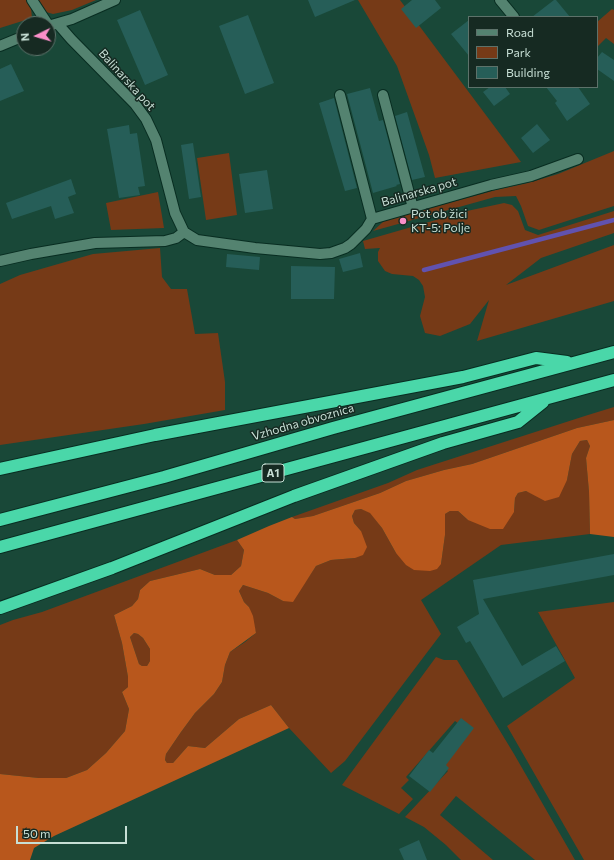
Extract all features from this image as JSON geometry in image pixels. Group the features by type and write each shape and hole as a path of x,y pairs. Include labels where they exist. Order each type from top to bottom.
{"highway":[{"name":"Vzhodna obvoznica","path":"0,520 164,477 332,428 614,352"},
{"path":"0,469 155,435 463,377 536,358 574,363"},
{"name":"A1","path":"0,547 614,380"},
{"path":"0,608 112,568 294,496 444,442 518,422 546,399"}],"street":[{"name":"Balinarska pot","path":"32,0 45,16"},
{"path":"56,24 72,19 115,0"},
{"path":"500,0 513,16"},
{"name":"Balinarska pot","path":"56,28 71,39 135,104 146,119 156,140 174,213 184,232 197,240 255,248 320,254 338,251 351,244 366,229 372,219 491,185 531,176 578,159"},
{"path":"0,46 16,39"},
{"path":"340,95 372,219"},
{"path":"383,95 413,208"},
{"path":"0,261 95,243 165,242 176,238 184,232"}],"green space":[{"path":"0,0 28,0 32,16 16,16 16,23 0,28"},
{"path":"38,0 96,0 72,10 53,14 46,12"},
{"path":"358,0 400,0 521,162 435,178 429,155 397,66"},
{"path":"612,9 614,10 614,44 606,38 598,46 598,21"},
{"path":"614,151 614,206 539,230 528,226 516,196 495,197 373,231 384,221 558,174"},
{"path":"229,153 237,215 206,220 197,158"},
{"path":"158,192 164,228 111,230 106,203"},
{"path":"504,203 512,205 518,211 525,230 538,235 614,211 614,233 541,258 506,285 614,245 614,301 477,341 489,300 470,324 440,336 425,333 420,316 425,297 423,286 419,280 413,276 392,274 385,271 378,261 378,252 380,248 365,249 363,241 467,211"},
{"path":"160,248 162,277 171,289 187,289 195,334 218,333 225,382 225,410 144,424 0,445 0,284 20,275 93,254"},
{"path":"614,407 614,420 577,428 472,464 406,481 380,493 313,516 295,519 292,517 388,483 417,470"},
{"path":"587,440 590,446 586,458 589,492 590,534 501,545 421,600 441,634 345,761 331,773 289,728 271,705 239,719 205,748 188,746 173,763 167,763 165,760 166,754 195,713 214,694 222,682 225,665 230,652 256,633 249,607 244,602 239,591 243,585 268,593 283,601 306,581 316,566 331,560 355,558 361,531 354,523 352,516 355,510 361,509 370,512 382,528 396,553 441,564 445,535 445,514 450,511 458,511 468,520 514,512 515,498 518,493 526,491 534,494 567,480 572,454 580,441"},
{"path":"237,540 244,550 241,566 231,575 215,575 200,569 150,581 140,590 138,599 132,606 114,615 122,643 128,677 128,687 122,692 129,709 125,731 106,753 87,770 66,778 39,778 0,774 0,625 42,612"},
{"path":"614,602 614,860 584,860 507,726 575,678 538,612"},
{"path":"134,633 143,638 150,649 150,661 147,666 142,666 139,664 130,637"},
{"path":"436,657 444,660 457,660 514,754 575,860 535,860 456,796 440,815 493,860 461,860 446,845 424,827 405,817 448,771 442,765 469,731 455,721 406,777 409,780 401,788 413,799 399,814 342,785"}],"shaded area":[{"path":"614,420 614,537 590,534 589,492 586,458 590,446 587,440 580,441 572,454 567,480 559,497 545,501 526,491 518,493 515,498 514,512 503,529 490,529 468,520 458,511 450,511 445,514 445,535 441,564 437,569 430,571 414,570 406,565 396,553 382,528 370,513 361,509 355,510 352,516 354,523 361,531 367,547 363,555 355,558 331,560 316,566 293,602 283,601 268,593 243,585 239,591 253,616 256,633 230,652 225,665 222,682 214,694 195,713 181,732 166,754 165,760 167,763 173,763 188,746 205,748 239,719 271,705 289,728 54,836 34,848 30,860 0,860 0,774 39,778 66,778 87,770 106,753 125,731 129,709 122,692 128,687 128,677 122,643 114,615 132,606 138,599 140,590 150,581 200,569 215,575 231,575 241,566 244,550 237,540 269,526 292,517 295,519 313,516 380,493 406,481 472,464 577,428","holes":["134,633 143,638 150,649 150,661 147,666 142,666 139,664 130,637"]}],"building":[{"path":"308,0 355,0 315,17"},
{"path":"412,0 435,0 441,8 416,28 401,9"},
{"path":"556,0 569,16 533,16"},
{"path":"140,10 168,75 145,85 117,20"},
{"path":"248,15 274,83 245,94 219,26"},
{"path":"468,21 468,55 451,34"},
{"path":"602,52 614,60 614,81 598,70 598,57"},
{"path":"11,64 24,91 0,101 0,69"},
{"path":"370,88 379,121 383,120 400,184 373,193 347,94"},
{"path":"489,88 506,88 510,94 494,106 483,92"},
{"path":"547,88 579,88 590,104 567,121 555,103 557,101"},
{"path":"334,98 357,188 345,191 319,103"},
{"path":"407,112 425,177 412,180 395,116"},
{"path":"537,124 550,140 533,153 521,138"},
{"path":"129,125 130,134 137,133 145,186 138,187 140,195 119,198 107,129"},
{"path":"193,143 201,197 189,199 181,145"},
{"path":"267,170 273,209 245,213 239,174"},
{"path":"71,179 76,194 68,197 74,213 55,219 51,206 12,219 6,203"},
{"path":"360,253 363,267 343,272 339,259"},
{"path":"227,254 260,257 259,270 226,267"},
{"path":"291,266 335,267 334,299 291,299"},
{"path":"614,554 614,575 483,599 522,666 556,646 565,661 503,698 470,641 466,643 457,627 479,614 473,580"},
{"path":"461,718 474,728 446,765 449,768 430,792 409,776 429,750 433,753"},
{"path":"419,840 427,860 404,860 399,849"}],"waterway":[{"path":"424,270 614,220"}],"place":[{"name":"Pot ob žici KT-5: Polje","path":"403,221"}]}
